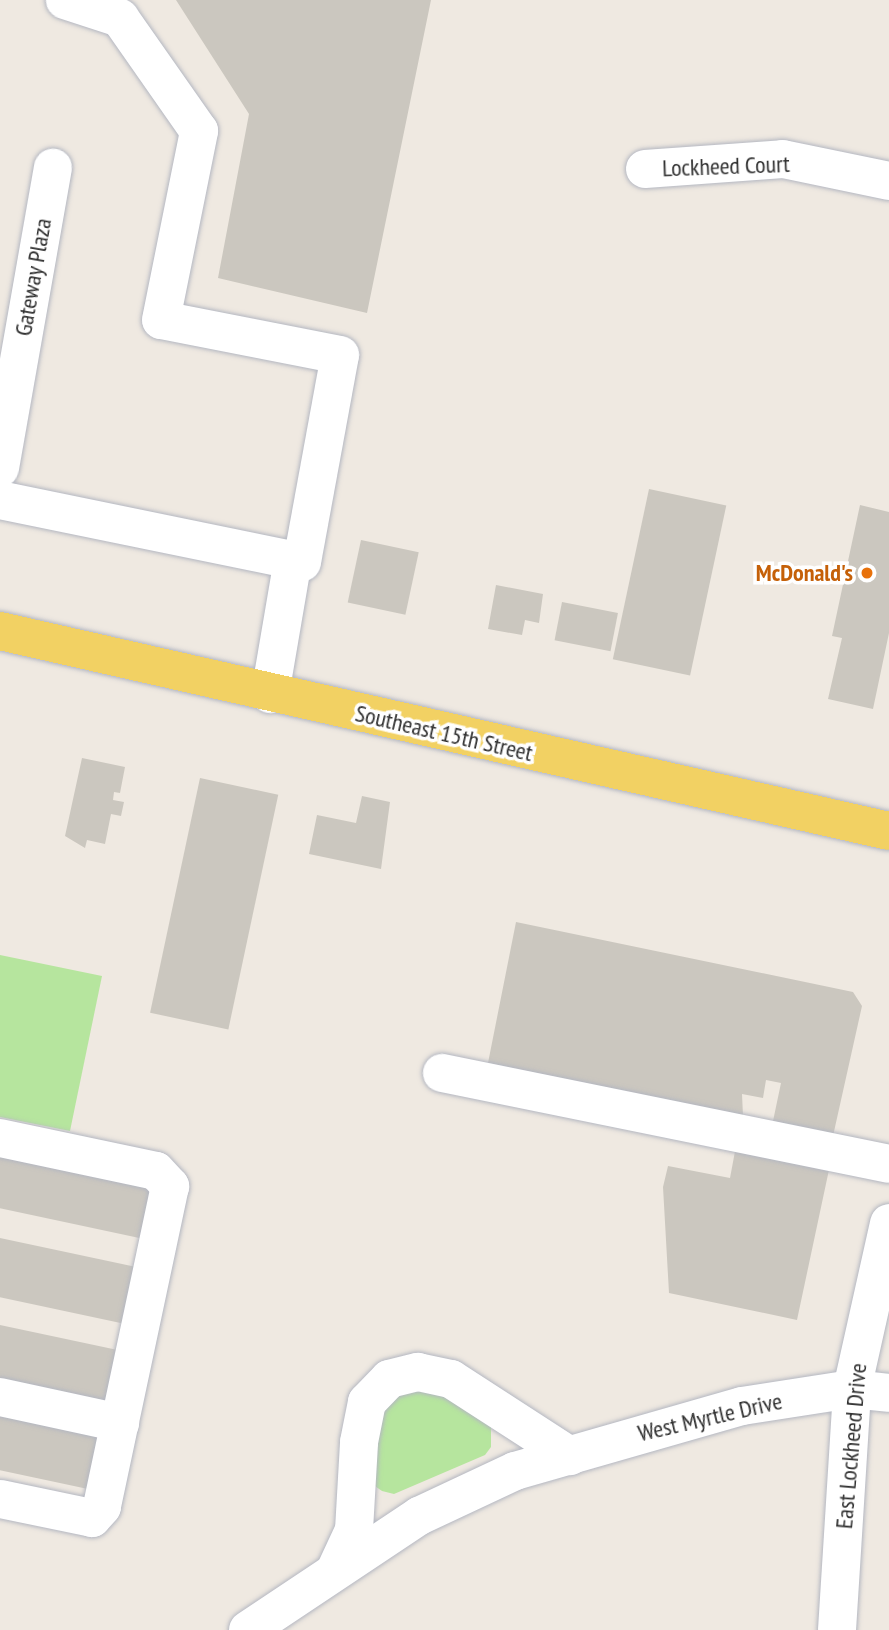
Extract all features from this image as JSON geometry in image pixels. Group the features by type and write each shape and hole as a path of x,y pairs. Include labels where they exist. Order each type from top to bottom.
{"main road":[{"name":"Southeast 15th Street","path":"0,631 270,694 889,831"}],"street":[{"path":"0,500 302,562 340,355 160,320 199,131 120,18 65,0"},
{"name":"Lockheed Court","path":"646,169 783,159 889,181"},
{"name":"Gateway Plaza","path":"0,468 13,317 53,168"},
{"path":"270,694 293,560"},
{"path":"442,1073 889,1164"},
{"path":"0,1138 156,1171 169,1178 102,1507 92,1518 0,1499"},
{"name":"East Lockheed Drive","path":"837,1630 852,1389 889,1223"},
{"path":"335,1571 354,1530 359,1442 367,1402 389,1379 418,1372 451,1379 570,1456"},
{"name":"West Myrtle Drive","path":"248,1630 419,1516 514,1471 680,1421 852,1389 889,1393"},
{"path":"0,1397 120,1423"}],"green space":[{"path":"0,955 102,976 70,1131 0,1117"},
{"path":"425,1380 491,1423 491,1447 485,1455 394,1494 382,1491 372,1484 371,1408"}],"building":[{"path":"176,0 431,0 367,313 218,278 249,114"},
{"path":"649,489 726,505 690,676 613,659"},
{"name":"McDonald's","path":"860,505 889,512 889,633 873,709 828,699 842,638 832,636"},
{"path":"361,540 419,552 405,615 348,603"},
{"path":"496,585 543,594 539,623 525,620 522,635 488,629"},
{"path":"562,602 618,613 611,651 555,640"},
{"path":"82,758 125,767 120,793 114,792 113,800 124,802 121,816 111,814 105,844 87,840 85,848 65,836"},
{"path":"200,778 278,795 228,1029 150,1013"},
{"path":"362,796 390,802 381,869 309,854 317,815 356,823"},
{"path":"516,922 853,992 862,1006 833,1136 773,1121 781,1083 766,1080 763,1098 742,1094 743,1116 488,1063"},
{"path":"736,1146 830,1165 797,1320 669,1293 663,1187 668,1166 730,1178"},
{"path":"0,1149 164,1184 152,1241 0,1208"},
{"path":"0,1238 147,1269 135,1326 0,1297"},
{"path":"0,1325 128,1352 116,1408 0,1383"},
{"path":"0,1412 112,1436 100,1491 0,1470"}],"place":[{"name":"McDonald's","path":"867,573"}]}
